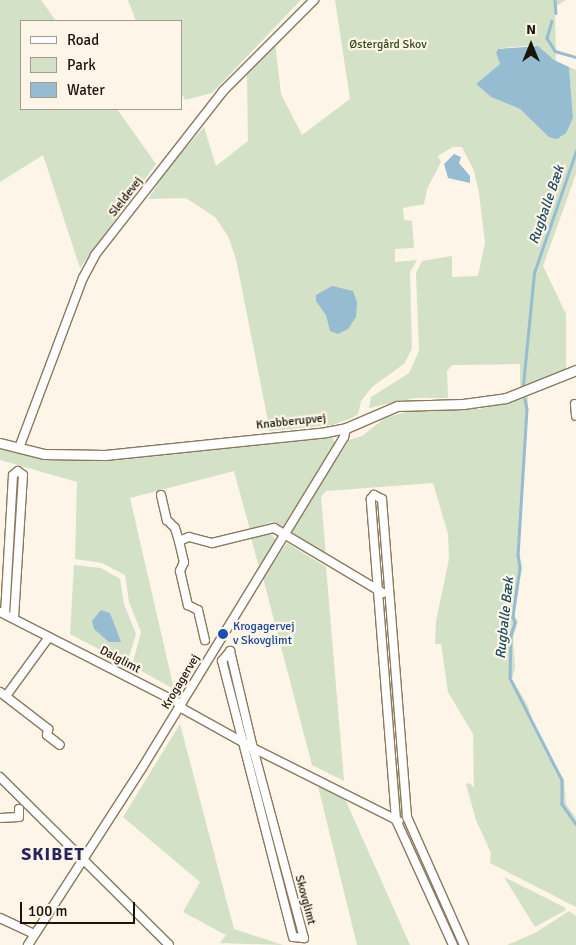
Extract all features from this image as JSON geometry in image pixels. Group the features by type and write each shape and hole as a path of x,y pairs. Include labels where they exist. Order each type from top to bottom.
{"street":[{"name":"Sleldevej","path":"19,448 83,278 95,255 223,91 314,0"},
{"name":"Knabberupvej","path":"0,443 44,454 105,456 346,428 397,406 463,404 506,398 576,370"},
{"path":"575,404 576,416"},
{"name":"Krogagervej","path":"28,945 84,861 344,437 346,428"},
{"path":"2,613 10,532 13,475 18,471 23,475 14,619"},
{"path":"161,494 166,520 175,528 179,541 184,562 180,571 188,605 198,610 205,640"},
{"path":"453,945 396,820 371,499 374,495 382,499 410,826 464,945"},
{"path":"179,541 190,537 212,543 271,527 379,593 389,592"},
{"path":"10,532 19,533"},
{"name":"Dalglimt","path":"2,613 177,702 179,706"},
{"path":"48,637 3,694 12,704 48,729 47,735 60,745"},
{"name":"Skovglimt","path":"230,652 253,748 304,938 293,937 243,742 222,661 230,652"},
{"path":"179,706 253,748 410,826"},
{"path":"0,777 169,945"},
{"path":"0,818 19,818 19,808"},
{"path":"0,918 35,934"}],"green space":[{"path":"0,0 41,0 55,20 20,20 20,110 118,110 156,164 80,268 43,155 0,182"},
{"path":"128,0 301,0 212,93 185,100 182,94 182,20 136,20"},
{"name":"Østergård Skov","path":"335,0 566,0 555,7 556,62 535,45 501,48 496,50 500,64 476,84 491,97 520,109 550,137 561,137 573,118 569,67 576,70 576,174 543,266 566,314 566,369 520,387 520,364 452,365 447,371 448,398 414,398 369,408 371,397 409,373 419,351 416,273 422,261 452,256 452,277 478,276 485,243 479,193 474,171 462,147 453,147 438,156 441,162 427,189 424,204 403,208 404,220 412,221 414,248 395,249 395,262 417,260 410,272 412,348 405,363 372,387 361,401 358,414 352,418 332,425 270,431 236,259 228,236 215,217 186,198 148,199 168,168 204,127 216,166 248,141 247,74 275,43 281,94 302,135 350,99"},
{"path":"528,396 519,553 522,567 514,616 518,621 513,638 515,668 512,679 528,706 533,725 564,780 566,804 576,818 576,907 490,863 491,853 476,820 466,784 470,783 474,788 473,734 448,692 441,644 435,644 436,621 449,559 448,534 433,483 326,491 321,497 326,556 294,537 291,531 349,440 362,436 385,418 424,407 480,409"},
{"path":"333,438 335,443 283,527 271,522 250,530 234,471 130,498 174,689 132,666 141,632 129,602 125,575 102,563 75,559 77,482 0,460 0,448 46,459 100,461"},
{"path":"270,533 276,540 259,567 251,538"},
{"path":"287,543 326,567 344,781 312,765 263,578"},
{"path":"74,565 101,568 120,579 124,604 136,634 127,664 70,634"},
{"path":"394,683 397,721 391,722 392,695 389,695 388,684"},
{"path":"180,724 234,929 283,945 220,943 226,935 183,912 200,882 123,817"},
{"path":"394,768 400,768 404,808 398,809 398,781 395,781"},
{"path":"318,786 345,799 410,945 357,945"},
{"path":"504,877 564,907 566,910 535,927"},
{"path":"569,911 576,916 576,945 507,945 535,933"}],"water":[{"path":"538,46 554,60 569,67 573,118 566,133 557,139 549,137 520,109 491,97 476,84 500,64 496,52 498,49"},
{"path":"454,154 461,157 459,163 470,176 470,183 448,178 444,164"},
{"path":"332,286 353,291 357,302 356,317 348,329 338,334 330,331 326,315 316,301 316,295"},
{"path":"101,610 110,613 121,642 109,642 94,629 92,621"}],"waterway":[{"path":"555,0 556,13"},
{"path":"552,21 547,38 555,51 576,57"},
{"name":"Rugballe Bæk","path":"523,385 534,273 576,151"},
{"name":"Rugballe Bæk","path":"525,399 527,409 518,555 520,568 513,616 515,623 511,635 510,678 562,780 562,804 576,824"}],"place":[{"name":"Krogagervej v Skovglimt","path":"223,634"}],"district":[{"name":"SKIBET","path":"53,854"}]}
